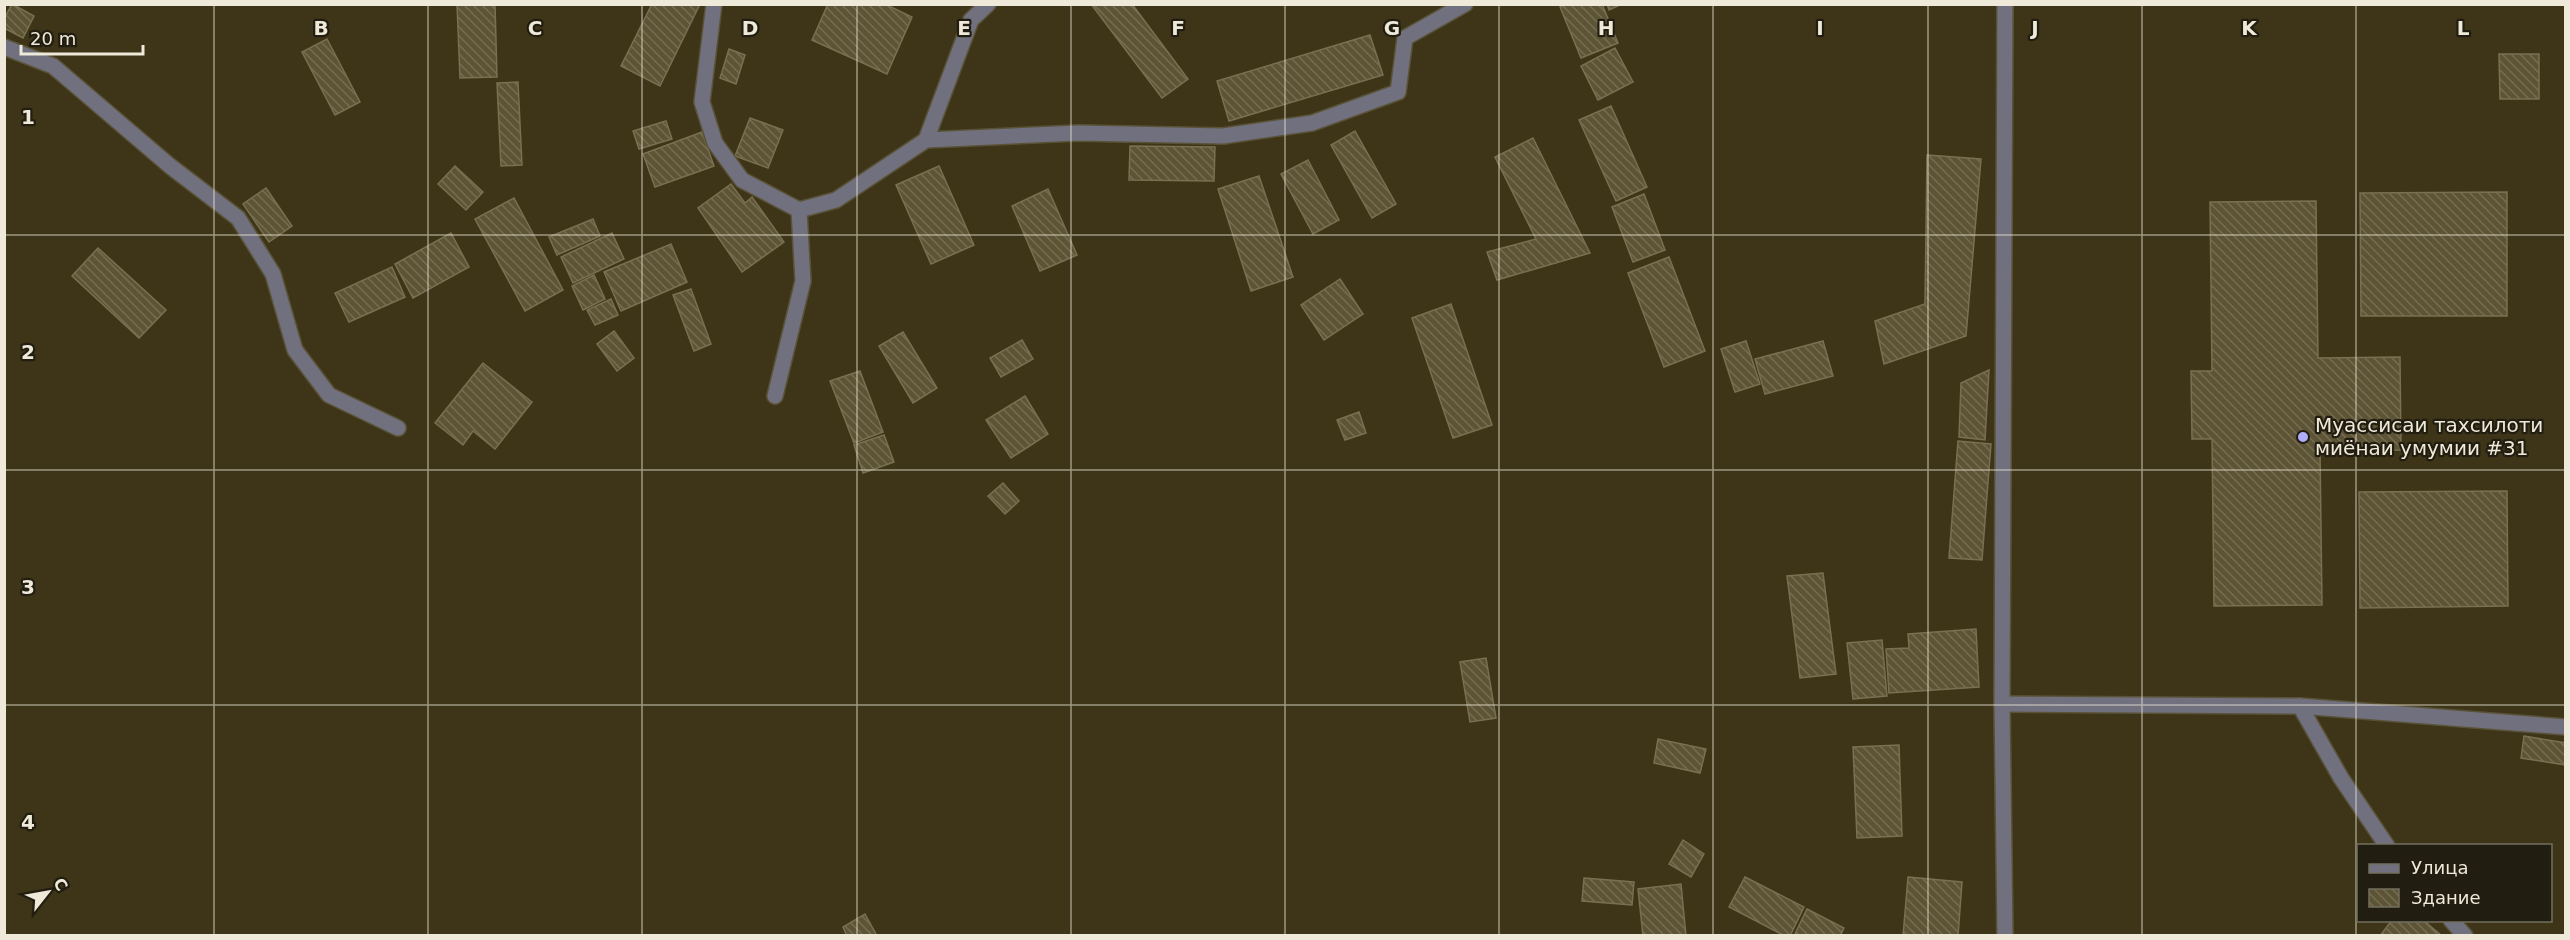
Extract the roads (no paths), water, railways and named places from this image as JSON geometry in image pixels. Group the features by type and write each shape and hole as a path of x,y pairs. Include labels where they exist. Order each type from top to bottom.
{"street":[{"path":"714,4 702,102 715,143 742,180 799,210 836,200 926,140 1078,133 1223,136 1312,123 1398,92 1405,38 1465,4"},
{"path":"926,140 970,20 988,4"},
{"path":"2005,4 2002,704 2005,936"},
{"path":"4,47 53,66 170,166 238,218 273,274 295,350 329,396 398,428"},
{"path":"775,396 802,281 799,210"},
{"path":"2002,704 2300,706 2565,727"},
{"path":"2300,706 2341,778 2386,844"},
{"path":"2452,922 2465,936"}],"place":[{"name":"Муассисаи тахсилоти миёнаи умумии #31","path":"2303,437"}]}
